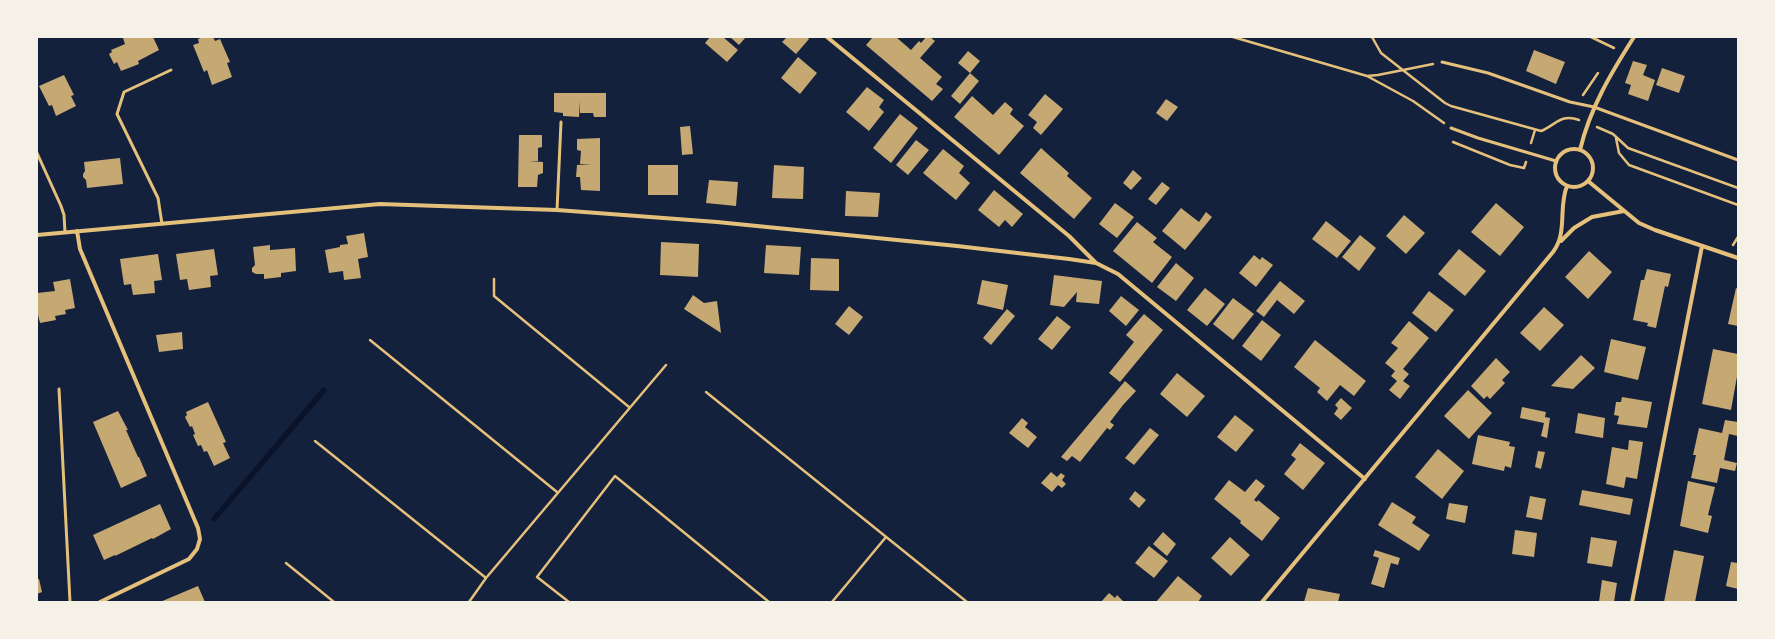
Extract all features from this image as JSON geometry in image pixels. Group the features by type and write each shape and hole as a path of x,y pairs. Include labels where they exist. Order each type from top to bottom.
{"street":[{"path":"827,37 1069,236 1096,263"},
{"path":"1580,150 1594,107 1608,78 1634,37"},
{"path":"1573,149 1580,150 1590,158 1593,170 1588,181 1578,187 1567,186 1555,173 1556,161 1560,155 1566,151 1573,149"},
{"path":"1588,181 1639,223 1655,230 1738,258"},
{"path":"1559,243 1562,233 1563,202 1567,186"},
{"path":"37,235 380,204 557,210 717,222 1096,263 1118,274 1365,478"},
{"path":"1262,602 1559,243 1574,228 1587,219 1624,211"},
{"path":"78,231 80,249 198,528 200,539 194,554 182,564 100,602"},
{"path":"1632,602 1702,246"}],"lane":[{"path":"1442,62 1488,73 1570,102 1594,107 1738,160"},
{"path":"162,224 158,198 117,114 124,92 171,70"},
{"path":"557,210 561,122"},
{"path":"1451,128 1478,138 1556,161"},
{"path":"37,153 61,206 64,215 65,232"},
{"path":"59,389 70,602"}],"path":[{"path":"1234,37 1367,76 1413,101 1451,128"},
{"path":"1372,37 1381,53 1445,103 1535,130 1544,130 1558,121 1568,117 1576,119"},
{"path":"1591,37 1614,48"},
{"path":"1367,76 1442,62"},
{"path":"1600,128 1615,136 1628,148 1738,188"},
{"path":"1532,141 1535,130"},
{"path":"1615,136 1618,153 1629,165 1738,205"},
{"path":"1453,142 1510,165 1524,168 1525,166"},
{"path":"494,279 494,296 629,407"},
{"path":"370,340 557,492"},
{"path":"469,602 486,578 557,492 666,365"},
{"path":"706,392 968,602"},
{"path":"316,441 486,578"},
{"path":"569,602 536,576 615,476 769,602"},
{"path":"832,602 886,537"},
{"path":"286,563 334,602"}],"building":[{"path":"153,37 159,50 138,61 139,64 121,71 117,62 114,64 109,54 112,52 111,50 125,44 123,38"},
{"path":"213,37 215,41 220,39 230,62 227,63 232,77 212,85 207,70 204,72 193,45 199,43 198,39"},
{"path":"710,37 723,37 738,50 727,62 705,43"},
{"path":"730,37 746,37 739,45"},
{"path":"787,37 807,37 809,39 796,54 782,42"},
{"path":"873,37 896,37 911,50 919,41 921,43 926,37 930,37 935,41 920,58 942,77 936,84 943,89 932,101 866,45"},
{"path":"1534,50 1565,62 1556,84 1526,71"},
{"path":"968,51 980,61 970,73 958,63"},
{"path":"798,57 817,73 800,94 781,78"},
{"path":"1633,61 1647,65 1643,75 1655,80 1648,101 1628,94 1631,85 1625,83"},
{"path":"1662,68 1685,76 1679,93 1656,85"},
{"path":"970,73 979,81 960,104 951,96"},
{"path":"64,75 74,95 71,96 76,106 56,116 52,105 49,106 39,86"},
{"path":"867,87 884,100 879,107 884,112 869,131 846,112"},
{"path":"554,93 606,93 606,117 594,117 593,113 580,113 580,101 579,117 563,116 563,113 554,112"},
{"path":"1045,94 1063,109 1041,135 1033,128 1037,122 1028,115"},
{"path":"972,96 993,115 1005,102 1013,109 1010,114 1024,126 999,155 954,117"},
{"path":"1166,99 1178,107 1167,121 1156,113"},
{"path":"900,114 918,128 891,163 873,148"},
{"path":"690,126 693,154 682,155 680,127"},
{"path":"519,135 542,135 542,147 538,148 538,161 529,161 543,162 543,173 538,175 537,187 518,187"},
{"path":"600,138 600,191 581,190 580,177 576,177 577,165 592,164 580,164 581,151 577,150 577,139"},
{"path":"916,140 929,150 908,175 896,165"},
{"path":"1041,148 1069,173 1067,176 1092,198 1074,219 1020,173"},
{"path":"943,149 964,166 959,173 970,183 956,200 923,173"},
{"path":"120,158 123,184 87,188 86,180 83,177 85,171 84,162"},
{"path":"648,165 678,165 678,195 648,195"},
{"path":"774,165 804,167 803,199 772,198"},
{"path":"1133,170 1142,178 1131,190 1123,183"},
{"path":"709,180 738,182 736,206 706,203"},
{"path":"1162,182 1170,188 1156,205 1148,199"},
{"path":"994,190 1023,214 1012,227 1005,220 999,227 978,210"},
{"path":"846,191 880,193 878,217 845,216"},
{"path":"1115,203 1134,217 1117,238 1099,224"},
{"path":"1496,203 1524,227 1500,256 1471,232"},
{"path":"1181,208 1199,222 1206,212 1212,217 1185,250 1162,231"},
{"path":"1404,215 1425,233 1406,254 1386,236"},
{"path":"1326,221 1351,241 1337,258 1312,239"},
{"path":"1137,222 1157,238 1153,242 1172,257 1152,283 1113,251"},
{"path":"364,233 368,257 358,259 361,278 344,280 343,271 329,273 325,250 348,244 346,236"},
{"path":"1360,235 1376,248 1359,271 1342,257"},
{"path":"661,242 699,244 698,277 660,275"},
{"path":"270,245 270,250 295,248 296,271 281,273 281,277 264,279 264,274 256,274 252,272 252,268 255,265 253,247"},
{"path":"766,245 801,247 799,275 764,273"},
{"path":"214,249 218,275 210,276 211,287 189,290 187,279 180,280 176,254"},
{"path":"1459,249 1486,271 1465,296 1438,274"},
{"path":"1589,251 1612,272 1588,299 1565,277"},
{"path":"158,254 162,280 154,281 155,293 133,295 131,284 124,285 120,259"},
{"path":"1254,255 1260,260 1262,257 1273,265 1256,287 1239,273"},
{"path":"811,258 839,259 839,291 810,290"},
{"path":"1176,263 1194,278 1176,301 1157,287"},
{"path":"1647,269 1671,274 1668,287 1665,286 1656,328 1647,326 1648,323 1633,320 1641,280 1644,280"},
{"path":"1054,275 1102,281 1099,304 1076,302 1077,292 1064,307 1050,305"},
{"path":"70,279 75,308 65,310 66,314 55,316 56,320 40,323 37,311 37,293 55,291 53,282"},
{"path":"982,280 1008,285 1003,310 977,304"},
{"path":"1280,281 1305,301 1294,314 1277,300 1264,317 1256,311"},
{"path":"1205,288 1225,304 1207,326 1187,310"},
{"path":"1736,288 1738,289 1738,326 1728,324"},
{"path":"1429,291 1454,310 1436,332 1412,313"},
{"path":"693,295 704,303 717,301 721,333 684,309"},
{"path":"1121,296 1139,310 1126,326 1109,311"},
{"path":"1233,298 1254,314 1233,340 1213,324"},
{"path":"849,306 863,317 849,335 835,324"},
{"path":"1544,307 1564,325 1540,351 1520,333"},
{"path":"1007,309 1015,316 991,345 983,338"},
{"path":"1144,314 1163,330 1120,382 1109,373 1134,342 1126,335"},
{"path":"1057,316 1071,327 1052,350 1038,339"},
{"path":"1262,320 1281,335 1261,361 1242,346"},
{"path":"1409,321 1429,338 1403,369 1409,374 1403,381 1410,386 1400,399 1389,390 1397,381 1391,376 1395,371 1385,363 1398,348 1391,343"},
{"path":"182,332 183,349 159,352 156,335"},
{"path":"1611,339 1646,347 1638,380 1604,372"},
{"path":"1315,340 1366,381 1354,396 1340,385 1327,401 1317,392 1320,388 1294,367"},
{"path":"1713,349 1738,354 1738,371 1731,410 1702,404"},
{"path":"1581,355 1595,368 1573,389 1551,386"},
{"path":"1496,358 1510,372 1502,380 1505,383 1490,399 1487,396 1484,399 1471,386"},
{"path":"1177,373 1205,396 1187,417 1160,394"},
{"path":"1125,381 1136,391 1110,422 1114,425 1110,430 1107,428 1080,462 1072,456 1067,461 1061,457"},
{"path":"1468,390 1492,413 1469,439 1444,416"},
{"path":"1622,397 1652,402 1647,428 1617,424 1619,416 1614,415 1616,402 1621,402"},
{"path":"1341,398 1352,408 1341,420 1334,414 1338,408 1335,405"},
{"path":"208,402 226,442 223,443 230,458 214,466 207,451 204,452 201,445 198,446 193,435 195,434 192,426 190,427 185,417 187,415 186,412"},
{"path":"1522,407 1546,412 1545,417 1550,418 1547,438 1541,436 1544,423 1520,418"},
{"path":"118,411 128,430 126,430 147,476 121,488 93,422"},
{"path":"1578,413 1605,418 1603,438 1575,433"},
{"path":"1235,415 1254,430 1236,452 1217,437"},
{"path":"1022,418 1028,423 1025,427 1037,437 1028,448 1009,433"},
{"path":"1725,420 1738,422 1738,436 1729,434 1724,460 1737,463 1735,471 1720,468 1717,483 1691,478 1696,455 1693,455 1699,428 1722,433"},
{"path":"1150,428 1159,435 1134,465 1125,458"},
{"path":"1478,435 1510,442 1509,446 1515,447 1511,468 1505,466 1504,471 1472,464"},
{"path":"1629,440 1643,442 1637,479 1626,477 1624,488 1606,484 1612,447 1628,450"},
{"path":"1300,443 1325,463 1303,490 1284,474 1296,459 1291,455"},
{"path":"1438,449 1464,471 1442,499 1415,477"},
{"path":"1538,451 1545,452 1541,469 1535,467"},
{"path":"1051,472 1057,477 1061,473 1065,476 1062,480 1066,484 1062,488 1058,485 1052,492 1041,483"},
{"path":"1256,479 1265,486 1254,500 1257,502 1258,500 1280,518 1262,541 1240,523 1241,521 1214,499 1229,480 1245,492"},
{"path":"1688,481 1715,487 1708,515 1712,516 1708,533 1680,526"},
{"path":"1582,490 1633,499 1630,515 1579,505"},
{"path":"1135,491 1146,500 1139,508 1129,499"},
{"path":"1530,496 1546,499 1542,520 1526,517"},
{"path":"1392,502 1416,517 1412,523 1430,535 1419,551 1378,525"},
{"path":"1449,503 1468,506 1465,523 1446,519"},
{"path":"160,504 171,529 153,539 152,538 104,560 93,535"},
{"path":"1515,530 1537,533 1534,557 1512,554"},
{"path":"1163,532 1176,544 1167,556 1153,544"},
{"path":"1230,537 1250,555 1231,576 1211,558"},
{"path":"1591,537 1617,541 1612,567 1587,563"},
{"path":"1149,546 1168,561 1154,578 1135,563"},
{"path":"1375,550 1400,558 1398,565 1391,563 1384,588 1371,584 1379,558 1373,556"},
{"path":"1674,550 1704,556 1695,602 1664,602"},
{"path":"1731,562 1738,563 1738,589 1726,586"},
{"path":"1178,576 1202,596 1198,602 1156,602"},
{"path":"37,579 39,579 42,592 37,594"},
{"path":"1602,580 1617,583 1614,602 1599,602"},
{"path":"198,586 205,602 160,602"},
{"path":"1308,588 1340,594 1338,602 1304,602"},
{"path":"1109,593 1115,598 1117,595 1124,602 1101,602"}],"waterway":[{"path":"214,519 324,390"}]}
